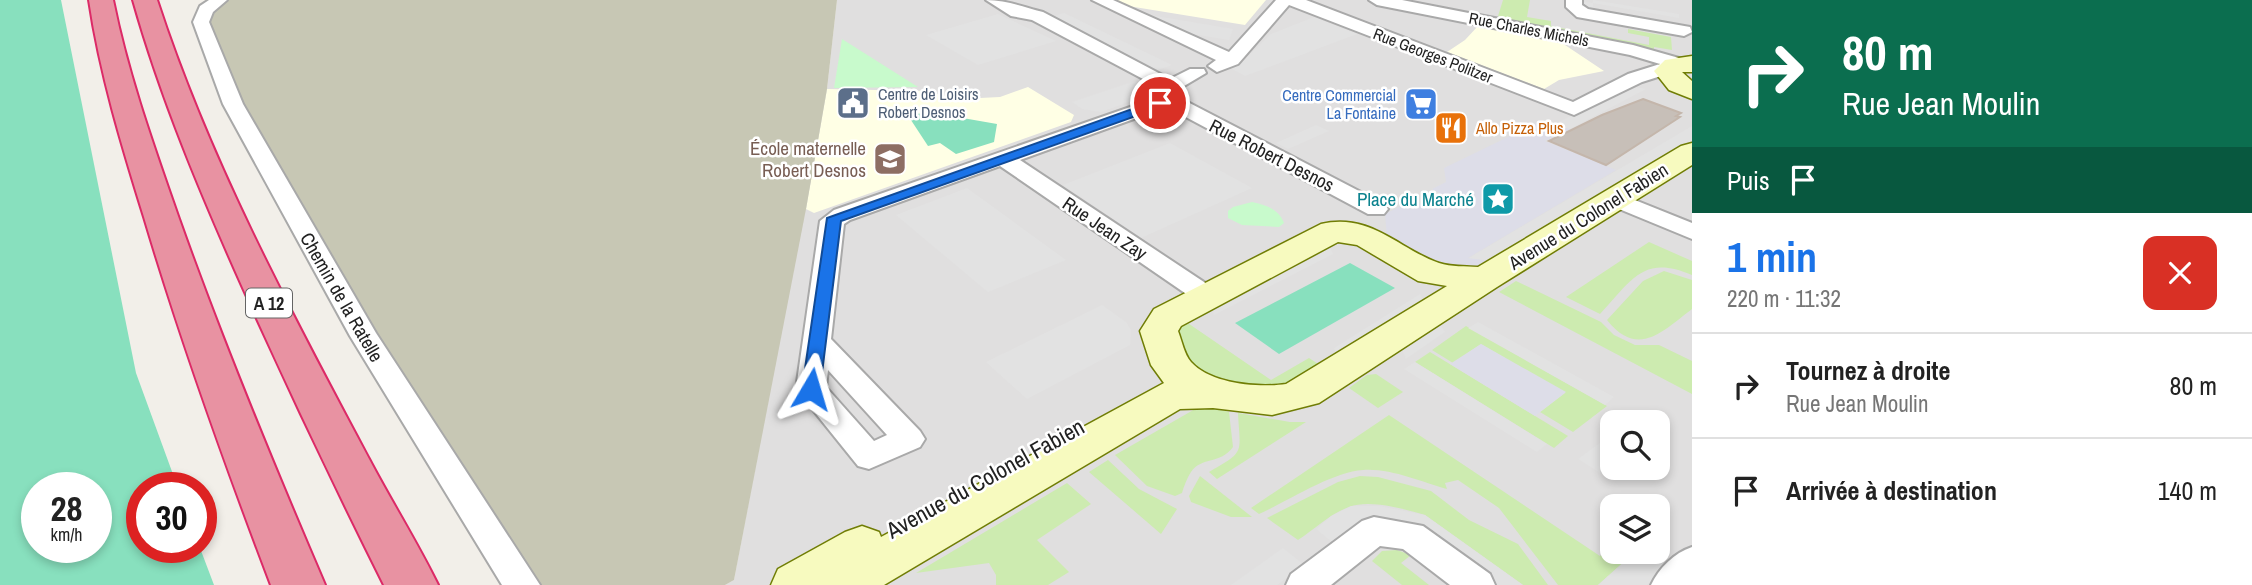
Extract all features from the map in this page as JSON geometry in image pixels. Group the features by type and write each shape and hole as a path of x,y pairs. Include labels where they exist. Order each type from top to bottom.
{"highway":[{"path":"101,0 127,109 168,239 215,376 298,585"},
{"name":"A 12","path":"145,0 180,100 232,224 292,351 411,585"}],"street":[{"name":"Chemin de la Ratelle","path":"219,0 206,10 201,22 233,104 364,337 522,585"},
{"name":"Rue Robert Desnos","path":"993,0 1017,12 1037,16 1376,209"},
{"path":"1100,0 1224,63 1285,0"},
{"name":"Rue Georges Politzer","path":"1291,0 1574,109 1635,78 1683,65"},
{"name":"Rue Charles Michels","path":"1377,0 1633,50 1683,65"},
{"path":"1574,0 1574,7 1583,13 1688,30"},
{"path":"1479,20 1486,2"},
{"path":"1688,30 1679,38 1683,65 1667,71 1670,77 1692,91"},
{"path":"817,341 832,221 842,215 1004,159 1169,93 1196,74"},
{"name":"Avenue du Colonel Fabien","path":"796,585 1174,372 1187,381 1221,394 1255,401 1289,400 1304,393 1440,287 1484,279 1615,199 1689,158"},
{"name":"Rue Jean Zay","path":"1004,159 1207,296"},
{"path":"1615,199 1692,232"},
{"path":"1174,372 1159,331 1167,318 1376,209 1381,244"},
{"path":"1333,231 1358,235 1381,244 1440,287"},
{"name":"Avenue du Colonel Fabien","path":"840,585 1170,396 1221,394"},
{"path":"1306,585 1374,531 1411,536 1477,585"},
{"path":"1669,585 1692,562"}],"shaded area":[{"path":"219,0 837,0 827,89 806,209 734,580 725,585 522,585 364,336 205,36 206,10"},
{"path":"837,0 1692,0 1692,585 725,585 734,580 827,89"},
{"path":"1112,0 1266,0 1245,25 1122,5"},
{"path":"1593,0 1679,14 1679,18 1593,3"},
{"path":"1579,1 1593,3 1593,9 1579,6"},
{"path":"1593,9 1661,21 1662,25 1593,13"},
{"path":"1064,13 1172,65 1155,71 1048,18"},
{"path":"1138,13 1233,29 1229,40 1175,31"},
{"path":"998,14 1056,41 978,65 926,35"},
{"path":"1314,17 1357,34 1245,76 1230,68 1241,63 1271,34"},
{"path":"1478,26 1562,43 1604,71 1559,80 1544,89 1447,52 1465,40"},
{"path":"1135,81 1153,93 1101,112 1082,109 1072,102"},
{"path":"1629,86 1646,89 1570,129 1551,126"},
{"name":"École maternelle Robert Desnos","path":"1028,87 1074,115 1071,122 814,213 806,209 827,89 923,91 960,99 1000,97"},
{"name":"Place du Marché","path":"1537,123 1570,129 1545,141 1616,170 1468,258 1491,261 1475,268 1438,267 1387,238 1385,214 1403,205 1411,209 1440,193 1432,189 1446,182 1444,168"},
{"path":"1316,125 1329,131 1288,149 1276,143"},
{"path":"1692,126 1692,141 1491,261 1467,259"},
{"path":"1170,143 1252,188 1141,238 1063,185"},
{"path":"967,188 1066,260 988,292 896,215"},
{"path":"1327,241 1333,254 1214,315 1210,300"},
{"path":"1420,294 1429,310 1340,363 1334,348"},
{"path":"1102,305 1126,322 1131,330 1130,345 1027,399 986,362"},
{"path":"1436,318 1445,332 1406,359 1400,345"},
{"path":"1478,322 1614,397 1605,405 1468,328"},
{"path":"1481,344 1566,392 1535,416 1450,364"},
{"path":"1415,362 1547,444 1537,452 1404,369"},
{"path":"1600,443 1600,473 1578,459"},
{"path":"1351,506 1380,506 1425,515 1523,585 1497,585 1430,536 1333,543 1316,529 1331,516"},
{"path":"1283,548 1304,565 1277,585 1231,585"},
{"path":"1621,564 1667,566 1647,585 1598,585"}],"green space":[{"path":"0,0 61,0 136,373 172,472 126,472 126,563 206,563 214,585 0,585"},
{"path":"1503,0 1530,0 1527,17 1551,21 1551,26 1649,45 1649,37 1628,33 1628,29 1671,37 1672,50 1654,47 1654,50 1510,22 1498,16"},
{"path":"842,39 918,87 834,88"},
{"path":"934,113 997,124 994,142 956,154 940,143 928,146 907,114"},
{"path":"1252,202 1275,211 1284,223 1279,227 1242,225 1228,218 1228,211 1233,207"},
{"path":"1649,242 1692,261 1692,275 1661,267 1650,269 1630,281 1600,314 1566,297"},
{"path":"1350,263 1395,288 1279,354 1235,323"},
{"path":"1664,271 1692,280 1692,309 1650,337 1629,338 1618,332 1607,320 1643,281"},
{"path":"1516,281 1601,322 1614,335 1635,345 1659,345 1692,361 1692,394 1499,292"},
{"path":"1179,317 1271,380 1309,358 1329,371 1274,393 1191,372 1174,323"},
{"path":"1466,326 1607,406 1573,432 1540,412 1565,393 1481,344 1453,363 1432,350"},
{"path":"1430,352 1568,436 1554,448 1415,362"},
{"path":"1376,374 1403,392 1378,408 1349,388 1367,375"},
{"path":"1202,405 1229,412 1233,447 1228,453 1195,467 1182,493 1175,496 1147,486 1115,455"},
{"path":"1238,413 1306,422 1217,479 1209,472 1229,460 1238,450"},
{"path":"1389,415 1600,556 1600,564 1621,564 1598,585 1558,585 1499,508 1458,480 1445,483 1447,489 1384,471 1363,470 1324,481 1259,514 1251,508"},
{"path":"1108,460 1139,489 1177,509 1161,534 1089,472"},
{"path":"1200,476 1252,517 1231,517 1191,502 1189,496"},
{"path":"1360,476 1378,477 1431,491 1469,520 1518,544 1548,585 1523,585 1425,515 1407,510 1377,504 1349,507 1298,540 1267,518 1338,482"},
{"path":"1067,483 1091,504 1037,540 1069,572 1048,585 996,585 996,575 989,563 916,573"},
{"path":"1397,550 1411,555 1401,563 1429,585 1402,585 1372,561 1382,551"}],"building":[{"path":"1643,99 1681,113 1676,116 1680,117 1606,165 1549,141 1602,115"}],"place":[{"name":"Centre de Loisirs Robert Desnos","path":"853,103"},
{"name":"Centre Commercial La Fontaine","path":"1421,104"},
{"name":"Allo Pizza Plus","path":"1451,128"},
{"name":"École maternelle Robert Desnos","path":"890,159"},
{"name":"Place du Marché","path":"1498,199"}],"route":[{"path":"811,389 832,221 842,215 1160,103"}]}
